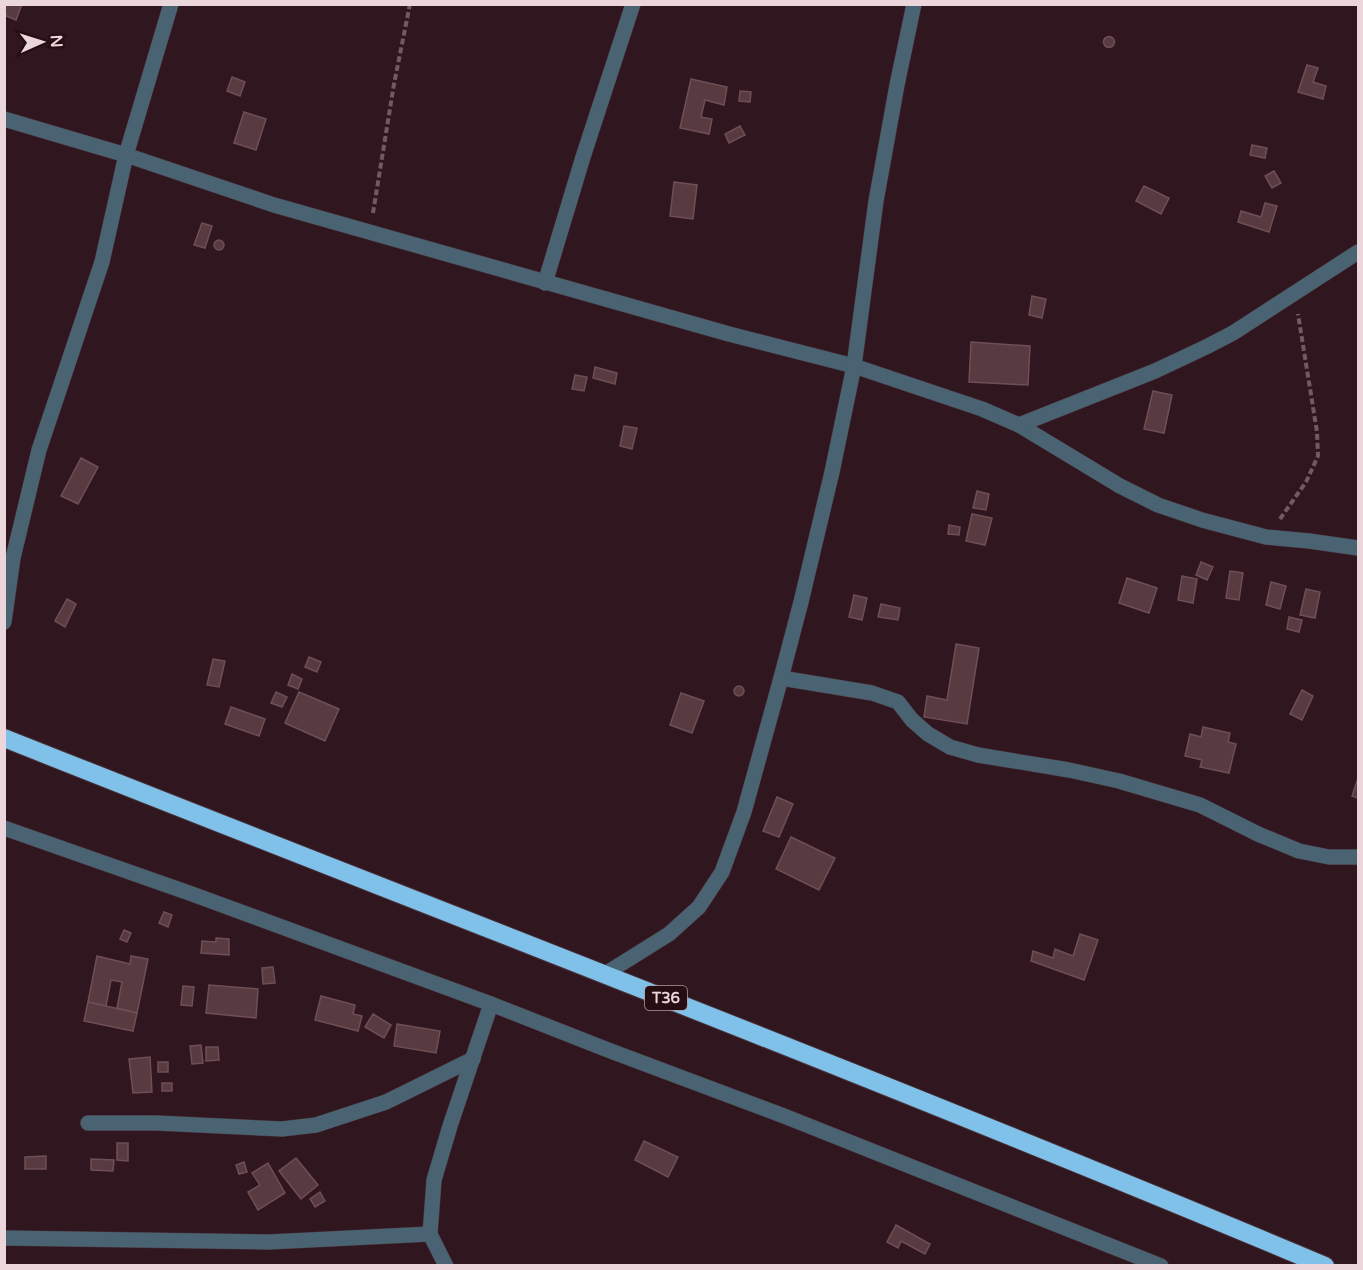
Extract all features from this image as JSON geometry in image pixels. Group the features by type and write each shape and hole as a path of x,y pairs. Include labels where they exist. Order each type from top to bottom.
{"highway":[{"name":"T36","path":"4,738 1132,1184 1325,1266"}],"street":[{"path":"4,622 13,558 39,450 102,262 126,155 171,4"},
{"path":"545,283 633,4"},
{"path":"605,974 669,934 699,907 722,872 744,812 781,678 832,472 854,366 876,201 914,4"},
{"path":"4,118 126,155 274,205 545,283 854,366 982,409 1019,425 1120,486 1158,505 1202,520 1266,537 1359,549"},
{"path":"1019,425 1155,371 1206,347 1233,333 1359,252"},
{"path":"781,678 872,693 897,702 928,734 950,747 978,755 1119,781 1200,806 1299,851 1329,857 1359,857"},
{"path":"4,828 192,894 491,1004 784,1116 1161,1266"},
{"path":"446,1266 430,1234 434,1180 491,1004"},
{"path":"88,1123 157,1123 282,1129 316,1125 386,1102 473,1059"},
{"path":"4,1238 268,1242 430,1234"}],"path":[{"path":"370,233 394,84 410,4"},
{"path":"1266,537 1306,482 1318,456 1317,432 1295,292"}],"building":[{"path":"6,4 22,4 16,20 4,15"},
{"path":"1109,36 1115,42 1109,48 1103,42"},
{"path":"1307,65 1318,68 1313,82 1326,86 1323,99 1298,92"},
{"path":"232,77 245,82 240,96 227,91"},
{"path":"691,79 727,87 724,105 705,100 701,117 712,119 709,134 680,128"},
{"path":"740,91 751,92 750,102 739,101"},
{"path":"244,112 266,119 256,150 234,143"},
{"path":"740,126 745,135 729,143 725,134"},
{"path":"1252,145 1267,148 1265,158 1250,155"},
{"path":"1274,171 1281,183 1272,188 1265,176"},
{"path":"674,182 697,185 693,219 670,216"},
{"path":"1144,186 1169,198 1161,214 1136,201"},
{"path":"1265,203 1277,206 1269,232 1238,222 1241,211 1261,217"},
{"path":"202,223 212,226 205,248 194,245"},
{"path":"219,240 224,245 219,250 214,245"},
{"path":"1032,296 1046,299 1042,318 1029,315"},
{"path":"971,342 1030,346 1028,385 969,382"},
{"path":"595,367 617,373 615,384 593,378"},
{"path":"575,375 587,377 584,391 572,389"},
{"path":"1153,391 1172,395 1164,433 1144,429"},
{"path":"624,426 637,428 632,449 620,446"},
{"path":"81,458 98,467 78,504 61,496"},
{"path":"977,491 989,494 986,510 973,508"},
{"path":"972,514 992,518 985,545 966,541"},
{"path":"949,525 960,527 959,535 948,534"},
{"path":"1201,562 1213,567 1207,580 1196,575"},
{"path":"1230,571 1243,573 1239,600 1226,598"},
{"path":"1182,576 1197,579 1193,603 1178,600"},
{"path":"1127,578 1157,588 1149,613 1119,603"},
{"path":"1271,582 1286,586 1280,609 1266,605"},
{"path":"1306,589 1320,592 1315,618 1300,615"},
{"path":"854,595 867,598 862,620 849,617"},
{"path":"67,599 76,604 65,627 55,621"},
{"path":"881,604 900,608 898,620 878,617"},
{"path":"1289,617 1302,620 1299,632 1287,629"},
{"path":"956,644 979,648 967,724 924,717 927,696 947,700"},
{"path":"309,657 321,662 317,672 305,667"},
{"path":"213,659 225,661 219,687 207,685"},
{"path":"292,674 302,679 298,689 288,685"},
{"path":"739,686 744,691 739,696 734,691"},
{"path":"1302,690 1313,696 1302,720 1290,714"},
{"path":"276,692 287,697 282,707 271,703"},
{"path":"299,692 339,709 325,741 285,723"},
{"path":"681,693 704,701 692,733 670,725"},
{"path":"231,707 265,719 259,736 225,724"},
{"path":"1203,727 1230,733 1228,742 1236,744 1229,773 1200,767 1202,760 1185,756 1190,734 1201,737"},
{"path":"1358,778 1358,798 1352,796"},
{"path":"777,797 793,804 779,837 763,831"},
{"path":"791,837 835,858 819,890 776,869"},
{"path":"164,912 172,915 168,927 159,923"},
{"path":"124,930 131,933 127,942 120,939"},
{"path":"1080,934 1098,940 1084,980 1031,961 1033,951 1053,958 1055,949 1073,956"},
{"path":"216,938 229,939 229,955 201,953 202,941 216,942"},
{"path":"97,956 130,964 131,956 148,959 137,1013 117,1008 122,982 111,980 106,1006 88,1002"},
{"path":"273,967 275,983 263,984 262,968"},
{"path":"209,985 258,989 256,1018 206,1013"},
{"path":"183,986 194,987 192,1006 181,1005"},
{"path":"321,996 355,1005 353,1014 362,1016 358,1031 315,1020"},
{"path":"88,1002 137,1013 133,1031 84,1021"},
{"path":"373,1014 391,1025 384,1038 365,1027"},
{"path":"397,1024 440,1031 436,1053 394,1046"},
{"path":"201,1045 203,1063 192,1064 190,1046"},
{"path":"206,1047 218,1047 219,1060 206,1061"},
{"path":"150,1057 152,1092 133,1093 129,1059"},
{"path":"158,1062 168,1062 168,1072 158,1072"},
{"path":"162,1083 172,1083 172,1091 162,1091"},
{"path":"644,1141 678,1157 668,1177 635,1160"},
{"path":"117,1143 128,1143 128,1161 117,1160"},
{"path":"46,1156 46,1169 25,1169 25,1157"},
{"path":"296,1158 318,1185 301,1199 279,1171"},
{"path":"91,1159 114,1160 113,1171 91,1170"},
{"path":"244,1162 247,1172 239,1174 236,1165"},
{"path":"268,1163 285,1193 258,1210 248,1192 260,1185 252,1173"},
{"path":"320,1192 325,1201 315,1207 310,1199"},
{"path":"896,1225 930,1244 925,1254 901,1241 898,1248 887,1242"}]}
